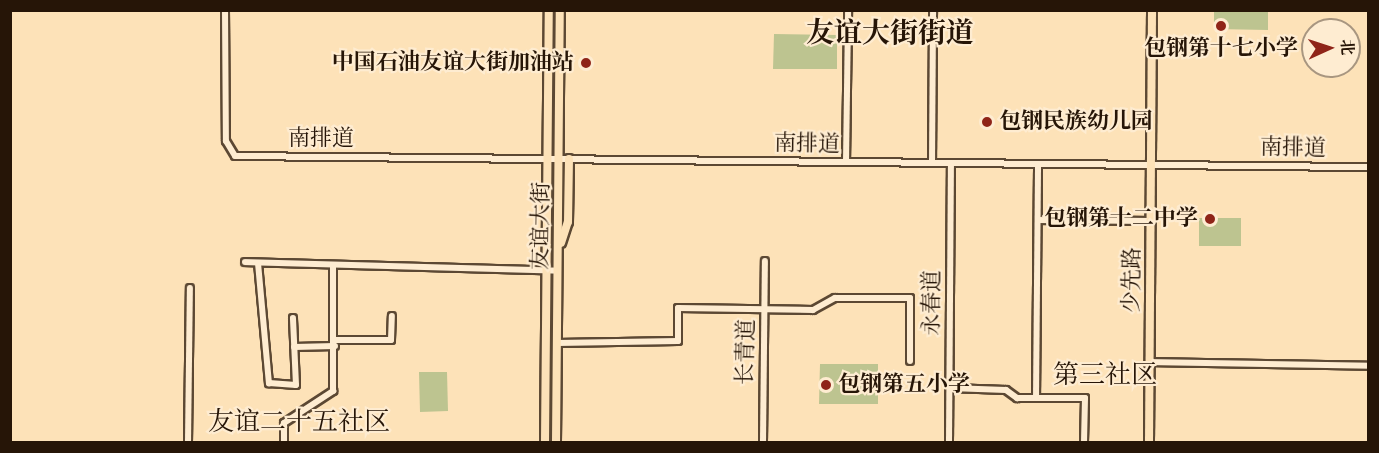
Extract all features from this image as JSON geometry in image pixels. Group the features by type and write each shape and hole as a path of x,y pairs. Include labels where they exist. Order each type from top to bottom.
{"main road":[{"name":"友谊大街","path":"545,442 549,10"},
{"name":"友谊大街","path":"556,442 560,10"},
{"name":"少先路","path":"1149,442 1152,10"},
{"path":"558,250 568,222 569,159"}],"street":[{"name":"南排道","path":"225,10 226,141 230,153 245,157 1368,167"},
{"path":"846,162 848,10"},
{"path":"932,163 933,10"},
{"name":"永春道","path":"950,442 951,163"},
{"path":"1036,398 1038,164"},
{"path":"1038,220 1150,221"},
{"name":"长青道","path":"763,442 765,261"},
{"path":"244,262 558,271"},
{"path":"258,263 269,383 296,385 292,318"},
{"path":"284,442 284,423 333,391 335,343 333,266"},
{"path":"188,442 190,288"},
{"path":"557,343 678,341 678,308 813,310 835,298 910,298 910,361"},
{"path":"294,347 391,340 392,316"},
{"path":"1149,362 1368,366"},
{"path":"950,388 1002,389 1015,398 1085,398 1084,442"}],"green space":[{"path":"1214,11 1268,11 1268,30 1214,29"},
{"path":"774,34 837,35 837,69 773,69"},
{"path":"1199,218 1241,218 1241,246 1199,246"},
{"path":"820,364 878,364 878,404 819,404"},
{"path":"419,372 447,372 448,411 420,412"}],"place":[{"name":"包钢第十七小学","path":"1221,26"},
{"name":"中国石油友谊大街加油站","path":"586,63"},
{"name":"包钢民族幼儿园","path":"987,122"},
{"name":"包钢第十二中学","path":"1210,219"},
{"name":"包钢第五小学","path":"826,385"}],"district":[{"name":"友谊大街街道","path":"890,33"},
{"name":"第三社区","path":"1105,375"},
{"name":"友谊二十五社区","path":"299,422"}]}
